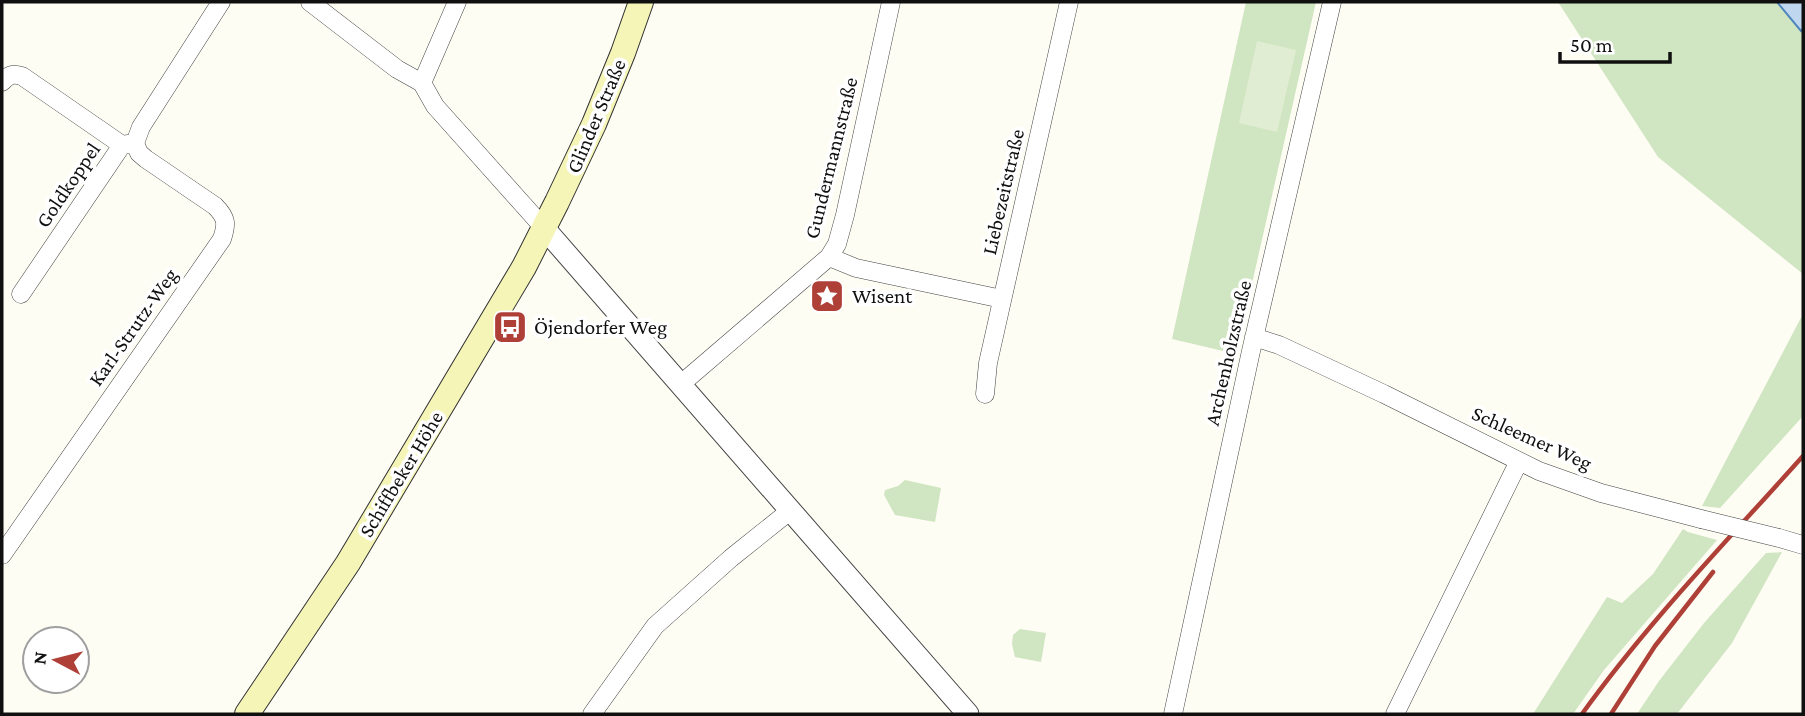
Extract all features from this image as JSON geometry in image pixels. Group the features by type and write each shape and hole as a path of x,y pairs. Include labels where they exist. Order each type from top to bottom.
{"main road":[{"name":"Glinder Straße","path":"544,228 594,124 641,2"},
{"name":"Schiffbeker Höhe","path":"247,714 348,563 497,313 544,228"}],"street":[{"name":"Goldkoppel","path":"21,294 122,145 135,144 141,127 221,2"},
{"path":"310,2 397,69 422,83 436,106 791,510 957,710"},
{"path":"422,83 457,2"},
{"name":"Gundermannstraße","path":"681,384 829,257 837,244 891,2"},
{"name":"Liebezeitstraße","path":"985,394 988,363 1069,2"},
{"name":"Archenholzstraße","path":"1172,714 1254,337 1332,2"},
{"path":"2,82 9,75 22,76 122,145 135,144"},
{"name":"Karl-Strutz-Weg","path":"4,547 222,239 226,226 223,214 146,159 135,144"},
{"path":"829,257 856,268 1002,299"},
{"name":"Schleemer Weg","path":"1254,337 1279,345 1384,394 1518,461 1601,493 1803,545"},
{"path":"1395,714 1518,461"},
{"path":"592,714 655,626 791,510"}],"green space":[{"path":"1246,2 1316,2 1236,354 1172,339"},
{"path":"1558,2 1777,2 1801,31 1803,29 1803,274 1658,157"},
{"path":"1257,41 1296,50 1277,132 1239,123"},
{"path":"1803,314 1803,416 1720,508 1702,506"},
{"path":"905,480 941,488 935,522 895,515 884,495 885,490 898,486"},
{"path":"1683,529 1717,540 1604,670 1573,714 1533,714 1607,597 1622,603 1653,574"},
{"path":"1782,552 1732,643 1677,714 1637,714 1704,623 1766,553"},
{"path":"1020,629 1046,633 1041,662 1015,657 1013,635"}],"water":[{"path":"1777,2 1803,2 1801,31"}],"railway":[{"path":"1582,714 1661,614 1803,456"},
{"path":"1611,714 1655,646 1713,572"}],"place":[{"name":"Wisent","path":"827,296"},
{"name":"Öjendorfer Weg","path":"510,327"}]}
